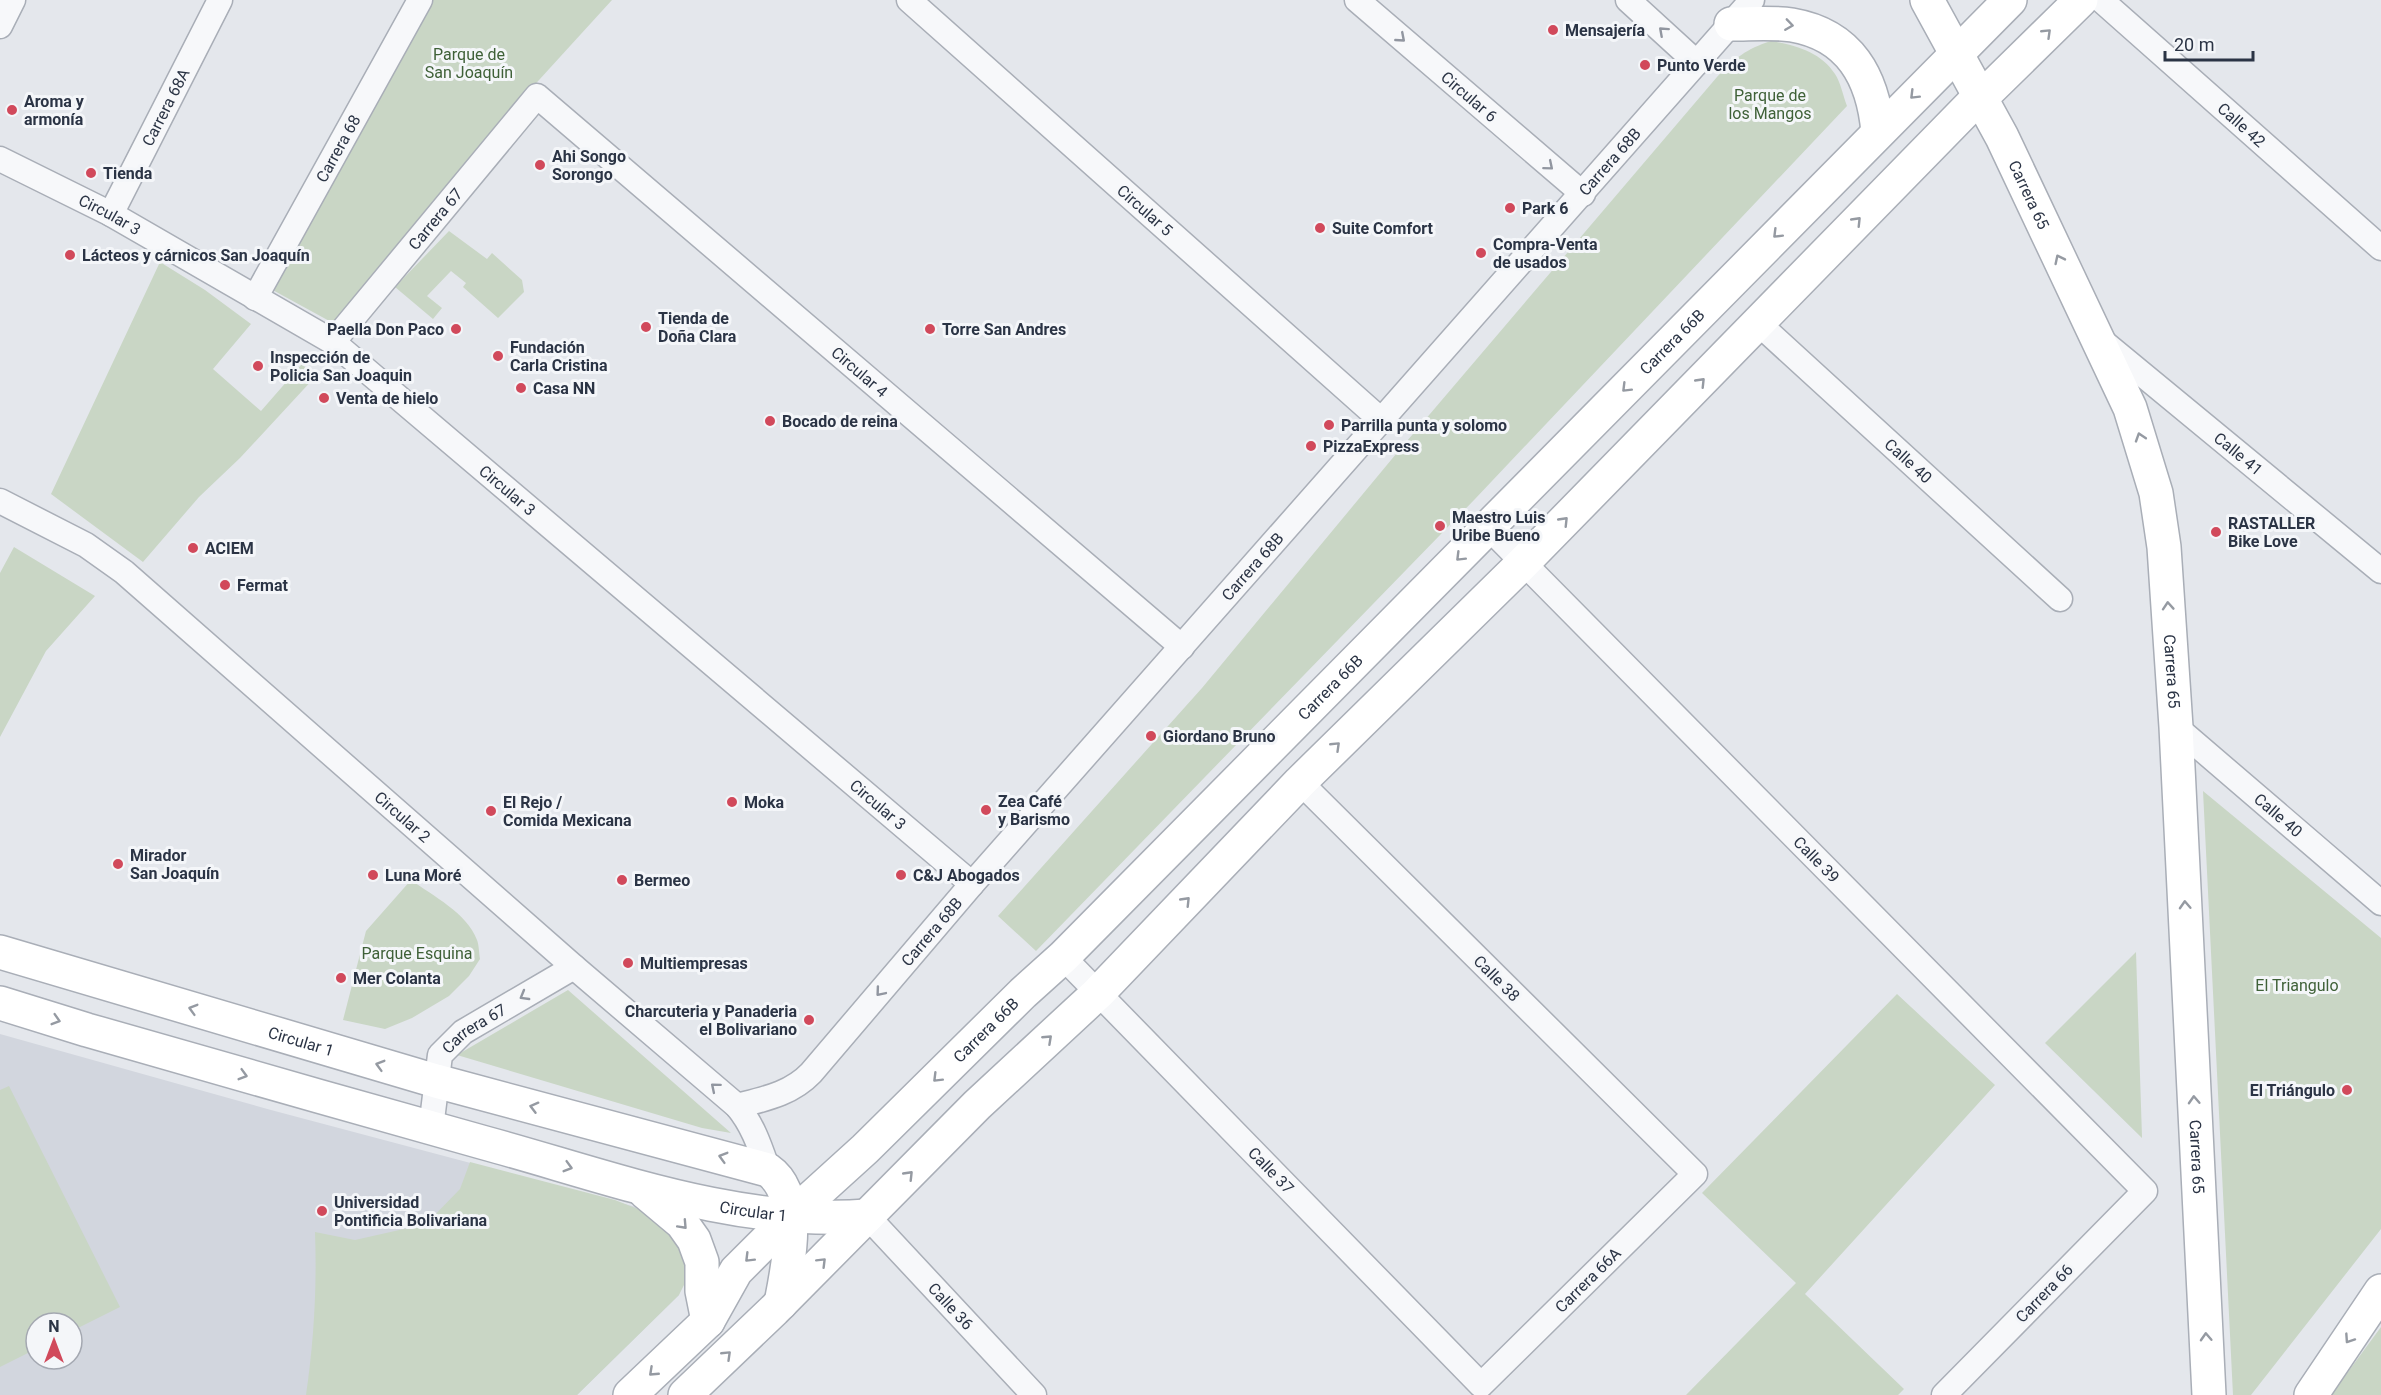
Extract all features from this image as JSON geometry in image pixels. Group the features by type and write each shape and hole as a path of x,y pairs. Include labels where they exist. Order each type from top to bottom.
{"main road":[{"name":"Carrera 65","path":"1927,0 2002,137 2130,408 2156,493 2164,547 2176,727 2209,1395"},
{"name":"Carrera 66B","path":"630,1395 708,1321 736,1271 1063,957 2010,0"},
{"path":"685,1395 781,1303 977,1106 1098,993 1300,782 1523,563 1972,104 1981,98 2081,0"},
{"path":"1731,24 1791,25 1809,29 1837,43 1860,68 1867,81 1874,103 1878,132"},
{"name":"Circular 1","path":"0,952 436,1081 772,1173 785,1196 790,1217 753,1213 639,1187 87,1030 0,1003"},
{"path":"772,1173 811,1180 835,1178"},
{"path":"639,1187 682,1223 694,1240 702,1262 702,1291 708,1321"},
{"path":"781,1303 788,1260 790,1217 867,1216"},
{"path":"2312,1395 2381,1291"}],"street":[{"path":"0,26 13,0"},
{"name":"Carrera 68A","path":"111,214 220,0"},
{"name":"Carrera 68","path":"255,298 420,0"},
{"name":"Circular 5","path":"909,0 1381,420"},
{"name":"Circular 6","path":"1357,0 1583,194"},
{"path":"1628,0 1697,63"},
{"name":"Carrera 68B","path":"737,1106 775,1096 800,1085 972,884 1752,0"},
{"name":"Calle 42","path":"2101,0 2381,248"},
{"name":"Carrera 67","path":"333,342 537,96"},
{"name":"Circular 4","path":"537,96 1182,647"},
{"name":"Circular 3","path":"0,159 111,214 333,342 972,884"},
{"name":"Calle 40","path":"1758,323 2060,599"},
{"name":"Calle 41","path":"2095,336 2381,571"},
{"name":"Circular 2","path":"0,501 86,545 124,572 574,967 737,1106 746,1116 772,1173"},
{"name":"Calle 39","path":"1489,528 2145,1191"},
{"name":"Calle 40","path":"2176,727 2381,903"},
{"name":"Calle 38","path":"1300,782 1695,1174"},
{"name":"Calle 37","path":"1063,957 1481,1385"},
{"name":"Carrera 67","path":"430,1128 440,1055 463,1032 574,967"},
{"name":"Carrera 66A","path":"1481,1385 1695,1174"},
{"name":"Carrera 66","path":"1944,1395 2145,1191"},
{"name":"Calle 36","path":"867,1216 1034,1395"}],"shaded area":[{"name":"Universidad Pontificia Bolivariana","path":"0,1034 271,1110 636,1207 679,1295 577,1395 0,1395"}],"green space":[{"name":"Parque de San Joaquín","path":"432,0 612,0 529,91 333,323 269,288"},
{"name":"Parque de los Mangos","path":"1771,41 1798,47 1822,60 1837,78 1847,106 1475,499 1036,951 998,916 1202,688 1401,448 1717,77 1741,55"},
{"path":"449,231 487,259 492,253 522,280 524,292 498,318 463,287 466,283 451,271 427,296 442,308 433,319 395,287"},
{"path":"160,262 205,290 251,324 213,369 261,411 302,364 315,377 240,458 199,497 143,562 51,494"},
{"path":"14,547 95,596 46,651 0,737 0,573"},
{"name":"El Triangulo","path":"2203,791 2381,938 2381,1229 2251,1395 2233,1395"},
{"name":"Parque Esquina","path":"411,880 466,921 477,940 480,959 469,976 449,996 412,1018 385,1029 343,1020 366,931"},
{"path":"2136,952 2142,1137 2142,1138 2045,1043"},
{"path":"568,990 731,1133 702,1128 457,1055"},
{"path":"1897,994 1995,1085 1805,1294 1904,1389 1898,1395 1686,1395 1796,1283 1702,1193"},
{"path":"9,1086 120,1307 84,1325 84,1311 24,1311 24,1355 0,1367 0,1090"},
{"path":"470,1162 615,1200 653,1215 681,1248 689,1262 687,1279 679,1295 577,1395 306,1395 314,1314 315,1232 355,1240 426,1224 460,1189"},
{"path":"2381,1327 2381,1395 2331,1395"}],"place":[{"name":"Mensajería","path":"1553,30"},
{"name":"Punto Verde","path":"1645,65"},
{"name":"Aroma y armonía","path":"12,110"},
{"name":"Ahi Songo Sorongo","path":"540,165"},
{"name":"Tienda","path":"91,173"},
{"name":"Park 6","path":"1510,208"},
{"name":"Suite Comfort","path":"1320,228"},
{"name":"Compra-Venta de usados","path":"1481,253"},
{"name":"Lácteos y cárnicos San Joaquín","path":"70,255"},
{"name":"Tienda de Doña Clara","path":"646,327"},
{"name":"Paella Don Paco","path":"456,329"},
{"name":"Torre San Andres","path":"930,329"},
{"name":"Fundación Carla Cristina","path":"498,356"},
{"name":"Inspección de Policia San Joaquin","path":"258,366"},
{"name":"Casa NN","path":"521,388"},
{"name":"Venta de hielo","path":"324,398"},
{"name":"Bocado de reina","path":"770,421"},
{"name":"Parrilla punta y solomo","path":"1329,425"},
{"name":"PizzaExpress","path":"1311,446"},
{"name":"Maestro Luis Uribe Bueno","path":"1440,526"},
{"name":"RASTALLER Bike Love","path":"2216,532"},
{"name":"ACIEM","path":"193,548"},
{"name":"Fermat","path":"225,585"},
{"name":"Giordano Bruno","path":"1151,736"},
{"name":"Moka","path":"732,802"},
{"name":"Zea Café y Barismo","path":"986,810"},
{"name":"El Rejo / Comida Mexicana","path":"491,811"},
{"name":"Mirador San Joaquín","path":"118,864"},
{"name":"Luna Moré","path":"373,875"},
{"name":"C&J Abogados","path":"901,875"},
{"name":"Bermeo","path":"622,880"},
{"name":"Multiempresas","path":"628,963"},
{"name":"Mer Colanta","path":"341,978"},
{"name":"Charcuteria y Panaderia el Bolivariano","path":"809,1020"},
{"name":"El Triángulo","path":"2347,1090"},
{"name":"Universidad Pontificia Bolivariana","path":"322,1211"}]}
